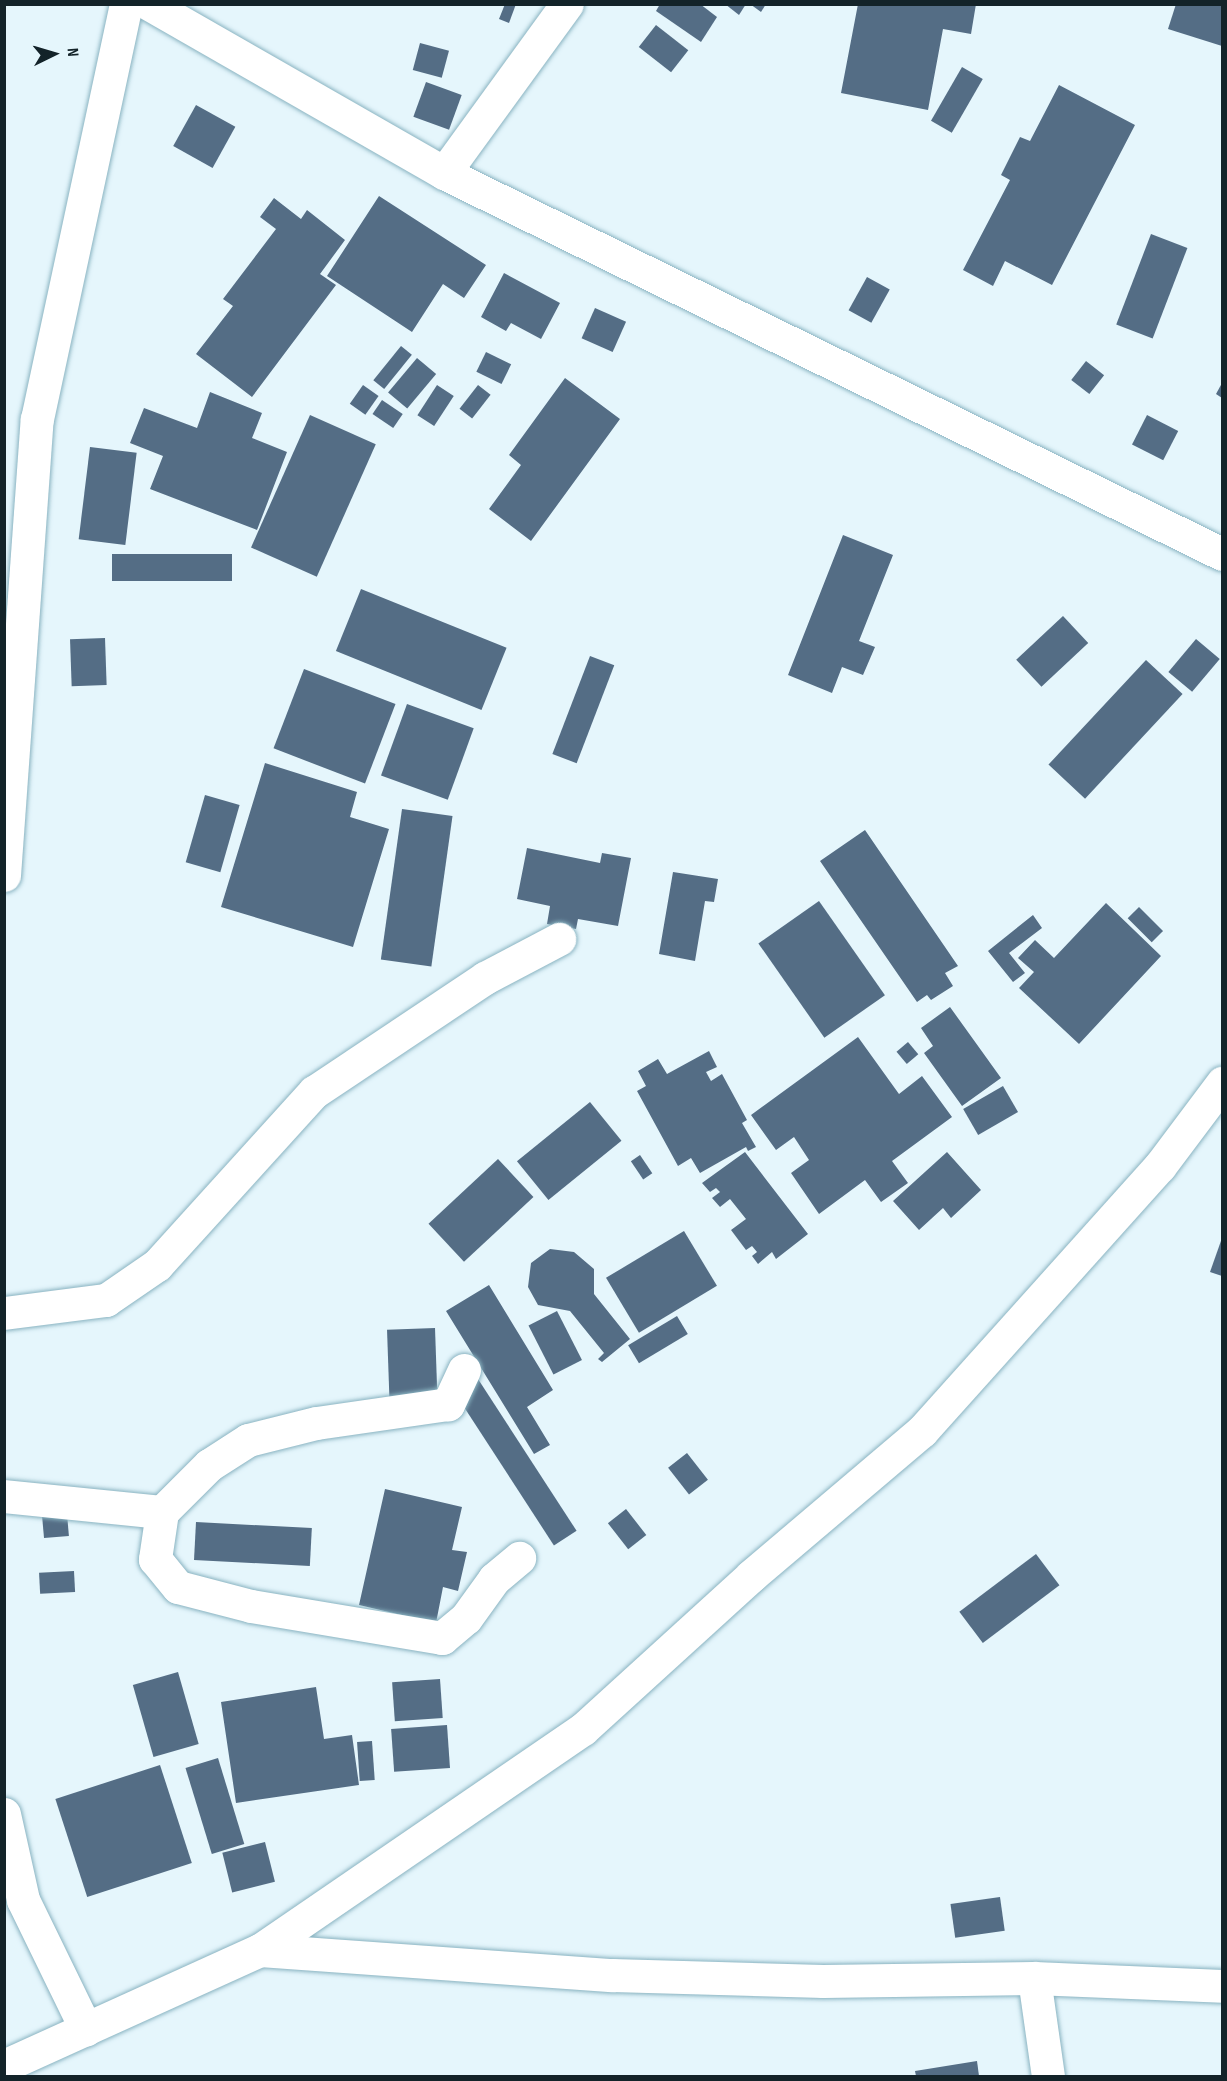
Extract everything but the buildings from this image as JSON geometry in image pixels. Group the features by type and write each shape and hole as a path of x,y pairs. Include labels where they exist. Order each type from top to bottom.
{"street":[{"path":"4,875 37,419 126,4"},
{"path":"149,4 444,173 1222,554"},
{"path":"444,173 567,4"},
{"path":"4,1313 106,1300 158,1265 314,1092 485,978 559,939"},
{"path":"12,2058 86,2029 260,1950 583,1729 751,1576 922,1431 1160,1166 1222,1083"},
{"path":"464,1370 448,1404 316,1423 248,1440 209,1465 162,1512 155,1559 178,1587 251,1606 442,1638 466,1618 494,1579 519,1558"},
{"path":"4,1496 162,1512"},
{"path":"4,1814 23,1900 86,2029"},
{"path":"260,1950 612,1975 823,1981 1034,1978 1222,1986"},
{"path":"1034,1978 1048,2076"}]}
